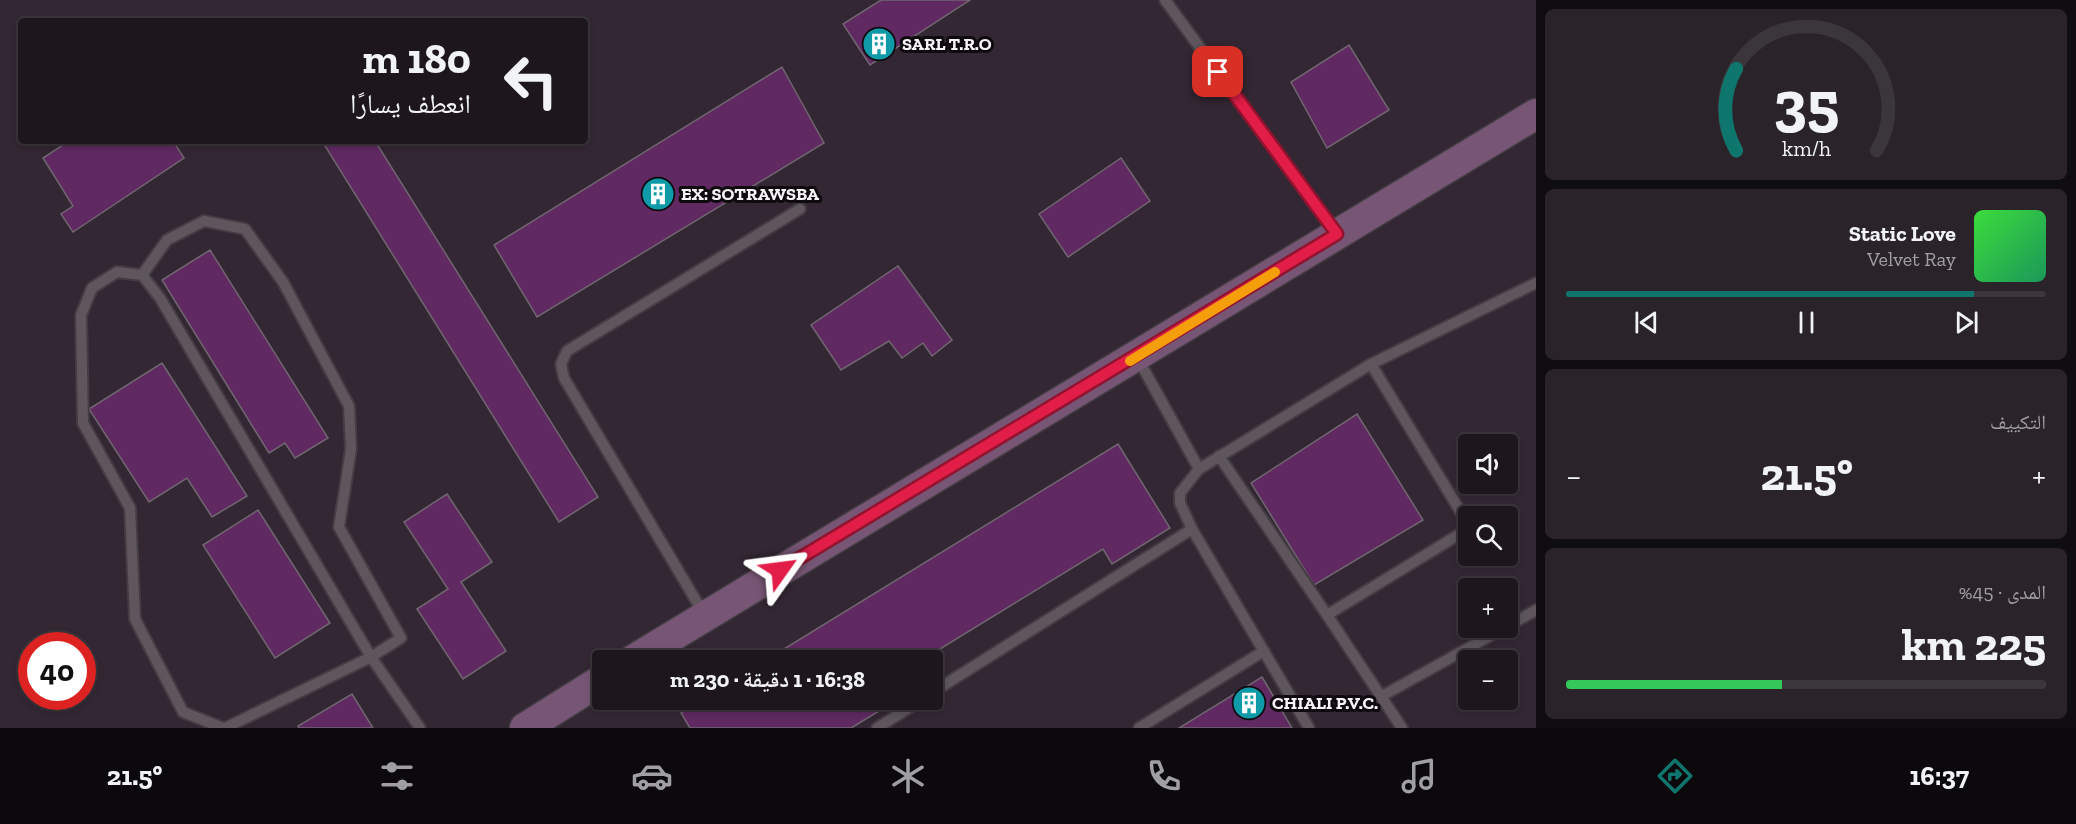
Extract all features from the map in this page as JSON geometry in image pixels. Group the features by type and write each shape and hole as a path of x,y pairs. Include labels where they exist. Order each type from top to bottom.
{"street":[{"path":"649,650 1536,114"},
{"path":"525,728 592,686"}],"lane":[{"path":"1165,0 1337,234"},
{"path":"705,616 564,378 561,364 567,351 800,209"},
{"path":"142,275 167,240 204,221 245,229 283,282 349,406 351,449 339,527 401,638 371,657 224,728 183,712 135,619 130,508 83,423 81,315 92,288 117,272 142,275 160,298 371,657 420,728"},
{"path":"1309,728 1192,529 1180,503 1180,493 1199,469 1371,364 1536,283"},
{"path":"1137,357 1199,469"},
{"path":"1371,364 1458,508"},
{"path":"1219,456 1402,728"},
{"path":"943,686 1192,529"},
{"path":"1327,615 1458,535"},
{"path":"1518,621 1536,610"},
{"path":"1382,696 1487,638"},
{"path":"1139,728 1264,651"},
{"path":"877,728 906,710"}],"shaded area":[{"path":"0,0 1536,0 1536,728 0,728"}],"building":[{"name":"SARL T.R.O","path":"881,0 970,0 870,65 843,24"},
{"path":"1349,45 1389,110 1327,148 1291,82"},
{"name":"EX: SOTRAWSBA","path":"782,67 824,143 537,317 494,245"},
{"path":"64,144 175,144 184,158 73,232 61,214 73,206 43,158"},
{"path":"324,144 377,144 598,497 559,522"},
{"path":"1121,158 1150,201 1068,257 1039,214"},
{"path":"210,250 328,438 295,458 285,443 269,453 162,280"},
{"path":"898,266 952,340 932,356 923,343 902,358 889,341 841,370 811,325"},
{"path":"162,363 247,496 212,517 187,478 149,502 89,409"},
{"path":"1357,414 1423,520 1314,585 1251,483"},
{"path":"1118,444 1170,528 1112,564 1103,549 938,650 782,650"},
{"path":"447,494 492,562 461,582 506,651 463,679 417,609 448,589 404,522"},
{"path":"258,510 330,623 275,658 203,545"},
{"name":"CHIALI P.V.C.","path":"1262,677 1292,728 1179,728"},
{"path":"352,694 373,728 299,728 298,726"},
{"path":"686,710 881,710 851,728 690,728 681,713"}],"slow traffic":[{"path":"1130,361 1275,272"}],"place":[{"name":"SARL T.R.O","path":"879,44"},
{"name":"EX: SOTRAWSBA","path":"658,194"},
{"name":"CHIALI P.V.C.","path":"1249,703"}],"route":[{"path":"780,570 1137,357 1337,234 1218,72"}]}
